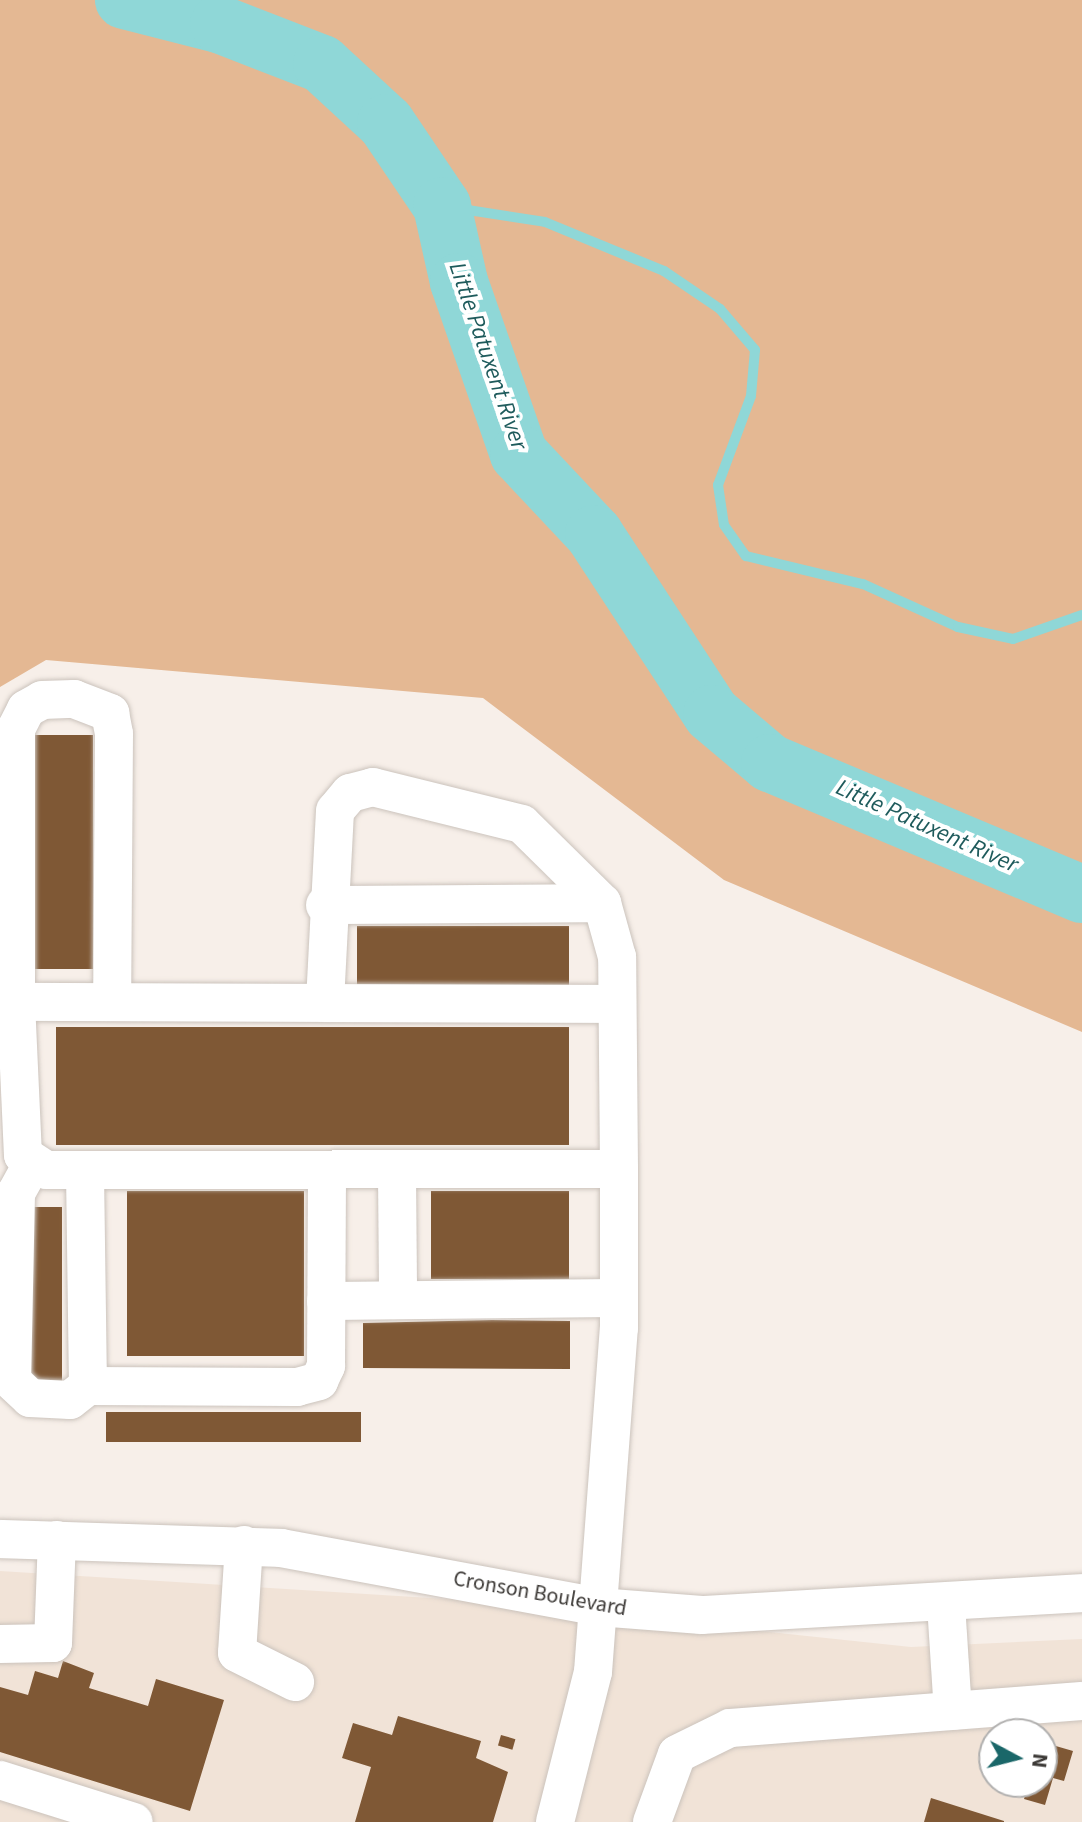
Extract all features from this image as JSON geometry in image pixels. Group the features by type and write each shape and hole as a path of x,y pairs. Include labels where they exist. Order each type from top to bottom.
{"street":[{"path":"112,1001 114,734 110,713 74,699 42,700 26,709 16,729 16,1002 23,1155 31,1166 85,1172 397,1173 619,1169"},
{"path":"325,1003 325,905 335,811 350,793 373,787 522,824 602,903 617,957 619,1298 598,1607 584,1727 555,1822"},
{"path":"325,905 602,903"},
{"path":"16,1002 617,1004"},
{"path":"31,1166 16,1193 12,1381 30,1398 70,1400 88,1386 297,1387 319,1381 326,1366 327,1171"},
{"path":"85,1172 88,1386"},
{"path":"397,1173 398,1300"},
{"path":"326,1301 619,1298"},
{"name":"Cronson Boulevard","path":"0,1539 244,1545 598,1607 757,1616 1082,1593"},
{"path":"0,1644 53,1643 57,1540"},
{"path":"244,1545 237,1653 295,1682"},
{"path":"946,1604 953,1711"},
{"path":"652,1822 677,1754 714,1733 1082,1701"},
{"path":"0,1780 134,1822"}],"shaded area":[{"path":"0,0 1082,0 1082,1032 724,880 483,698 46,660 0,687"},
{"path":"0,1571 478,1601 911,1647 1082,1639 1082,1822 0,1822"}],"building":[{"path":"33,735 93,735 93,969 33,969"},
{"path":"357,926 569,926 569,985 357,985"},
{"path":"56,1027 569,1027 569,1145 56,1145"},
{"path":"127,1191 304,1191 304,1356 127,1356"},
{"path":"431,1191 569,1191 569,1279 431,1279"},
{"path":"31,1207 62,1207 62,1382 31,1382"},
{"path":"570,1321 570,1369 363,1368 363,1323"},
{"path":"106,1412 361,1412 361,1442 106,1442"},
{"path":"63,1661 94,1673 89,1688 148,1706 156,1679 224,1700 190,1811 0,1752 0,1687 28,1695 35,1671 58,1678"},
{"path":"398,1716 481,1741 476,1758 508,1772 493,1822 355,1822 371,1767 342,1758 353,1723 392,1735"},
{"path":"501,1735 515,1739 512,1750 498,1746"},
{"path":"1058,1747 1073,1751 1064,1781 1058,1779"},
{"path":"931,1798 1004,1821 1004,1822 924,1822"},
{"path":"1024,1798 1047,1798 1045,1805"}],"waterway":[{"name":"Little Patuxent River","path":"124,0 219,24 322,64 386,123 442,206 459,282 519,454 594,534 712,714 770,763 1082,894"},
{"path":"442,206 545,222 664,271 720,309 755,350 751,396 718,485 724,525 746,556 863,584 958,627 1013,639 1082,615"}]}
